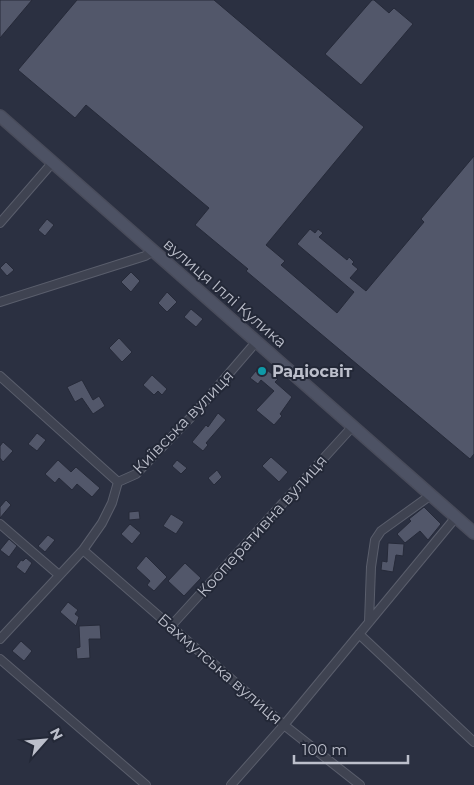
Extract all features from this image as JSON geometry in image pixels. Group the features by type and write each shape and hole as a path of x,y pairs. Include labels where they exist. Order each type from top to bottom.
{"street":[{"name":"вулиця Іллі Кулика","path":"0,116 474,533"},
{"path":"0,223 53,162"},
{"path":"0,302 145,256 153,251"},
{"name":"Київська вулиця","path":"0,638 83,550 102,524 112,503 118,482 136,474 195,413 256,342"},
{"path":"0,376 118,482"},
{"name":"Кооперативна вулиця","path":"171,626 353,426"},
{"path":"369,622 371,568 375,540 381,531 431,495"},
{"path":"231,785 284,725 456,518"},
{"path":"0,524 59,574"},
{"name":"Бахмутська вулиця","path":"83,550 284,725 360,785"},
{"path":"359,634 474,742"},
{"path":"0,659 146,785"}],"building":[{"path":"0,0 32,0 0,38"},
{"path":"77,0 214,0 364,127 266,245 285,261 281,265 337,313 354,292 297,244 310,229 315,233 318,229 323,233 319,237 347,260 349,257 354,262 352,264 358,269 350,278 366,291 424,222 421,219 474,156 474,454 470,459 246,271 248,269 195,225 209,208 86,105 75,118 18,70"},
{"path":"372,0 389,13 394,8 413,24 361,85 325,54"},
{"path":"47,219 54,225 45,236 38,230"},
{"path":"6,262 14,270 7,276 0,268"},
{"path":"131,272 140,281 131,292 121,282"},
{"path":"167,292 177,302 167,312 158,303"},
{"path":"191,309 203,319 196,327 184,317"},
{"path":"119,338 132,352 122,362 109,348"},
{"path":"261,365 278,379 275,382 292,397 280,414 282,416 274,425 256,410 274,391 261,380 258,384 250,378"},
{"path":"152,375 167,389 162,395 158,391 154,395 143,385"},
{"path":"82,380 93,400 99,396 105,406 93,414 82,398 75,402 67,387"},
{"path":"218,413 226,420 206,443 208,445 203,451 192,442 206,425 208,427"},
{"path":"37,433 46,440 37,451 28,444"},
{"path":"3,442 13,451 3,462 0,458 0,446"},
{"path":"271,457 288,472 279,482 262,466"},
{"path":"58,460 71,472 76,467 100,488 92,497 77,484 72,490 59,478 55,483 45,474"},
{"path":"177,460 187,468 181,474 172,466"},
{"path":"217,470 222,477 214,485 208,478"},
{"path":"6,500 11,505 0,518 0,507"},
{"path":"424,507 441,524 428,540 420,531 405,543 397,534 411,521 409,519"},
{"path":"139,511 140,519 129,520 129,512"},
{"path":"171,514 184,522 176,534 163,526"},
{"path":"130,524 141,533 132,544 121,534"},
{"path":"48,535 55,540 45,552 38,546"},
{"path":"9,539 17,546 9,557 0,550"},
{"path":"388,543 404,544 403,556 396,555 393,572 381,570 382,561 387,562"},
{"path":"146,556 167,577 154,591 147,585 150,581 136,568"},
{"path":"26,558 32,563 25,574 16,567 21,560 23,561"},
{"path":"185,563 201,578 184,596 168,581"},
{"path":"68,602 78,610 75,614 79,617 76,626 60,612"},
{"path":"100,625 101,639 89,639 90,658 77,659 76,648 80,647 79,626"},
{"path":"21,641 32,651 24,661 12,651"}],"place":[{"name":"Радіосвіт","path":"262,371"}]}
